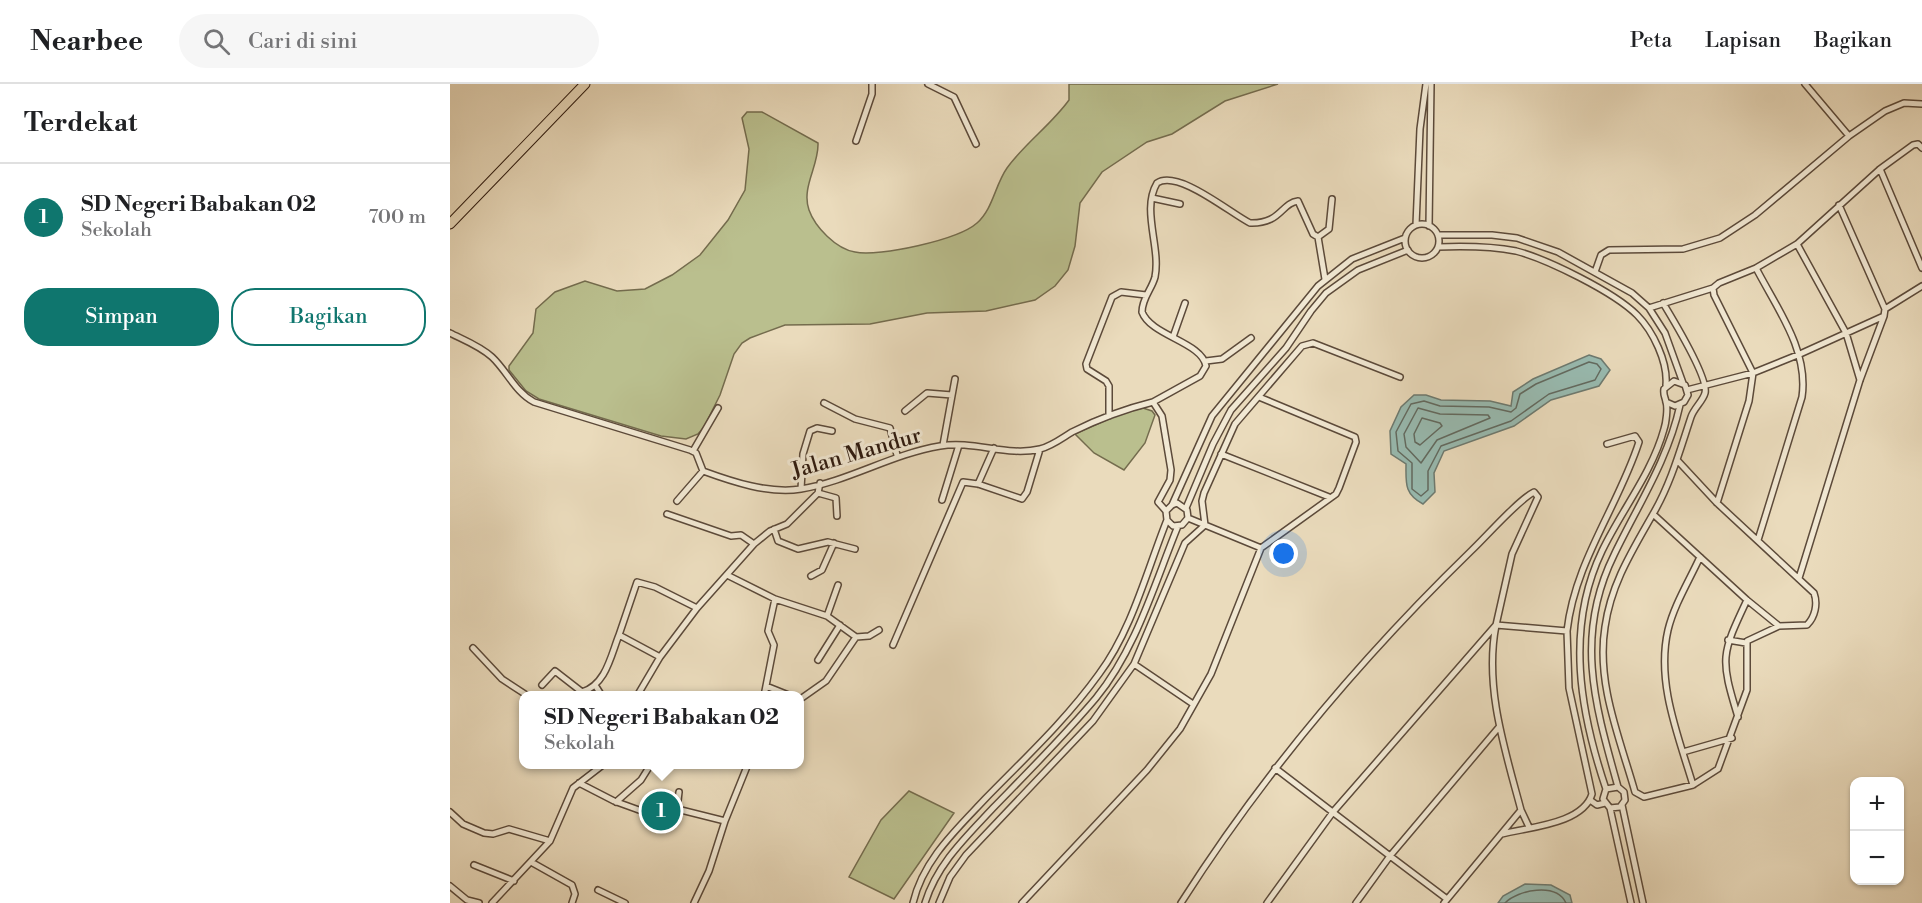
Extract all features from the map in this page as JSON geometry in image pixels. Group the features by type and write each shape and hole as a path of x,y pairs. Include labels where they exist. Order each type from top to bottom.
{"main road":[{"path":"450,224 585,84"}],"street":[{"path":"856,141 872,94 872,84"},
{"path":"928,84 940,87 957,101 976,144"},
{"path":"1416,225 1420,129 1426,84"},
{"path":"1429,226 1431,84"},
{"path":"1805,84 1849,136"},
{"path":"1595,272 1601,255 1609,250 1683,249 1720,238 1755,215 1849,136 1895,105 1922,104"},
{"path":"1649,308 1713,288 1719,283 1756,268 1797,244 1880,169 1913,145 1918,144 1922,148"},
{"path":"1880,169 1922,268"},
{"path":"1251,338 1222,359 1206,362 1200,355 1146,320 1142,312 1146,295 1155,277 1152,198 1157,183 1170,179 1183,183 1250,223 1277,218 1291,203 1298,201 1313,234 1318,237 1325,279"},
{"path":"1152,198 1180,204"},
{"path":"1318,237 1329,229 1332,199"},
{"path":"1799,578 1860,380 1884,312 1839,205"},
{"path":"1631,903 1610,808 1603,796 1606,789 1593,751 1580,680 1578,643 1586,597 1602,551 1647,470 1664,429 1666,402 1663,394 1666,385 1663,363 1652,336 1638,315 1620,301 1554,264 1535,256 1492,248 1438,247 1427,257 1419,258 1408,250 1405,238 1409,230 1416,225 1429,226 1438,235 1492,235 1517,238 1558,252 1632,293 1649,308 1665,333 1683,383 1688,390 1686,399 1680,405 1666,454 1613,556 1594,610 1590,637 1593,696 1618,787 1625,795 1622,805 1643,903"},
{"path":"1438,235 1438,247"},
{"path":"1166,511 1172,504 1212,416 1300,306 1325,279 1352,259 1405,238"},
{"path":"1797,244 1846,333 1860,380"},
{"path":"1188,518 1186,508 1212,444 1231,410 1286,348 1311,311 1326,293 1358,270 1408,250"},
{"path":"1756,268 1800,354 1802,397 1758,540"},
{"path":"1688,390 1753,373 1800,354 1884,312 1922,286"},
{"path":"1713,288 1714,296 1753,373 1749,401 1717,503"},
{"path":"1109,416 1109,386 1106,381 1087,369 1086,364 1112,297 1121,292 1146,295"},
{"path":"1173,338 1185,303"},
{"path":"1663,303 1686,340 1705,386 1705,394 1692,414 1678,461 1653,514 1631,550 1609,604 1603,652 1607,697 1635,792 1644,797 1693,785 1718,769 1732,738 1747,690 1746,644 1750,639 1779,626 1802,627 1813,617 1816,596 1717,503 1678,461"},
{"path":"450,333 484,350 499,364 520,393 534,402 693,451 703,471 677,501"},
{"path":"1204,525 1202,501 1204,493 1235,424 1302,345 1309,342 1400,377"},
{"name":"Jalan Mandur","path":"703,471 745,485 801,489 897,455 943,445 1015,451 1040,449 1109,416 1154,402 1200,376 1206,369 1206,362"},
{"path":"943,445 955,379"},
{"path":"1666,385 1674,381 1683,383"},
{"path":"905,411 925,393 952,395"},
{"path":"1022,903 1163,752 1180,729 1210,674 1261,548 1336,494 1339,488 1356,442 1355,437 1259,397"},
{"path":"913,903 922,878 944,844 1074,705 1100,674 1121,635 1167,519 1166,511 1158,502 1170,480 1171,470 1162,416 1154,402"},
{"path":"1666,402 1680,405"},
{"path":"824,403 855,419 890,428 897,455"},
{"path":"693,451 718,408"},
{"path":"801,489 803,454 810,431 817,428 832,431"},
{"path":"1502,834 1575,816 1590,800 1592,787 1569,688 1566,631 1573,594 1587,555 1639,442 1635,436 1607,444"},
{"path":"942,500 959,445"},
{"path":"978,484 994,448"},
{"path":"893,645 963,482 978,484 1022,499 1028,492 1040,449"},
{"path":"1221,454 1329,497"},
{"path":"641,691 660,657 697,608 754,544 774,529 787,524 818,493 820,483"},
{"path":"1181,903 1275,768 1343,685 1417,604 1534,492 1538,497 1507,571 1496,625 1493,672 1499,727 1521,810 1529,827"},
{"path":"818,493 836,498 837,516"},
{"path":"1172,504 1186,508"},
{"path":"668,514 731,536 741,535 754,544"},
{"path":"1653,514 1747,600 1779,626"},
{"path":"1188,518 1261,548"},
{"path":"925,903 933,884 953,851 1084,712 1110,680 1133,640 1178,526 1188,518"},
{"path":"1167,519 1178,526"},
{"path":"939,903 950,878 966,855 1093,721 1134,664 1185,543 1204,525"},
{"path":"774,529 778,541 798,549 834,543 855,549"},
{"path":"811,576 822,570 834,543"},
{"path":"1693,785 1666,688 1665,647 1674,612 1700,557"},
{"path":"728,575 775,599 827,616 856,637 869,636 879,630"},
{"path":"584,691 596,685 603,675 637,582 656,587 697,608"},
{"path":"827,616 838,585"},
{"path":"765,691 774,645 768,631 775,599"},
{"path":"1738,719 1725,666 1728,640 1747,600"},
{"path":"818,660 840,625"},
{"path":"1496,625 1566,631"},
{"path":"1267,903 1333,812 1496,625"},
{"path":"619,635 660,657"},
{"path":"804,696 826,681 856,637"},
{"path":"1728,640 1746,644"},
{"path":"473,648 502,679 520,691"},
{"path":"1134,664 1194,704"},
{"path":"542,685 555,671 581,691"},
{"path":"596,685 599,691"},
{"path":"766,686 778,691"},
{"path":"1356,903 1390,856 1499,727"},
{"path":"1683,752 1732,738"},
{"path":"1275,768 1445,901 1521,810"},
{"path":"492,903 550,841 570,792 598,769"},
{"path":"616,802 641,780 648,769"},
{"path":"694,903 709,871 725,821 746,769"},
{"path":"579,783 616,802 650,814"},
{"path":"1606,789 1618,787"},
{"path":"679,792 677,809 725,821"},
{"path":"1590,800 1597,805 1605,803"},
{"path":"1610,808 1622,805"},
{"path":"450,812 463,824 484,833 494,834 509,829 550,841"},
{"path":"531,862 572,885 575,894 572,903"},
{"path":"474,865 514,881"},
{"path":"450,886 467,900 479,903"},
{"path":"598,890 625,903"}],"green space":[{"path":"1069,84 1278,84 1225,101 1172,134 1147,142 1102,172 1080,203 1075,246 1068,270 1055,286 1035,300 986,311 927,313 870,324 785,325 750,338 742,343 734,354 720,395 704,427 698,434 686,439 661,436 539,399 526,391 509,370 509,366 533,333 536,309 555,292 585,281 617,291 645,289 672,275 700,255 728,220 745,190 749,149 742,118 747,112 762,112 818,143 818,152 807,193 812,217 821,230 841,247 855,252 882,252 936,241 977,223 987,211 1007,168 1069,100"},
{"path":"1143,408 1152,411 1155,415 1145,443 1124,470 1094,453 1075,434 1122,413"},
{"path":"909,791 954,813 894,899 849,877 881,820"}],"water":[{"path":"1589,355 1601,359 1610,370 1599,386 1551,400 1514,426 1444,451 1434,473 1435,492 1423,504 1412,496 1406,482 1406,464 1391,454 1390,431 1401,407 1414,395 1426,395 1441,400 1490,401 1511,406 1513,392 1533,379"},
{"path":"1525,884 1551,885 1570,895 1572,903 1498,903 1503,896"}],"place":[{"name":"SD Negeri Babakan 02","path":"661,811"}]}
